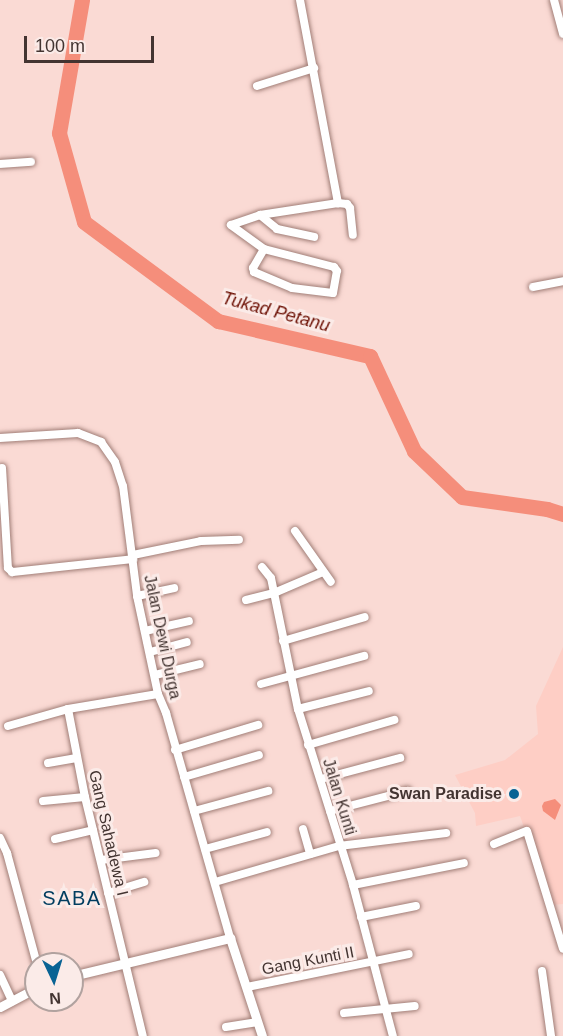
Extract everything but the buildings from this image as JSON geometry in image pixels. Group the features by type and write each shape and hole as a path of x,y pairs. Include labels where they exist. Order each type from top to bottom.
{"street":[{"path":"300,0 338,203"},
{"path":"554,0 560,14 563,34"},
{"path":"257,86 314,68"},
{"path":"0,164 31,162"},
{"path":"264,249 253,268 254,272 292,288 330,294 334,291 338,271 334,267 264,249 231,226 232,222 260,215 338,203 349,206 353,235"},
{"path":"260,215 277,229 314,237"},
{"path":"533,287 563,281"},
{"name":"Jalan Dewi Durga","path":"0,438 78,433 101,442 110,451 119,472 137,596 158,694 230,938"},
{"path":"2,468 8,568 12,572 133,557 201,541 239,540"},
{"path":"295,531 331,582"},
{"name":"Jalan Kunti","path":"262,567 271,578 298,709 353,885 393,1036"},
{"path":"246,600 274,593 323,572"},
{"path":"137,596 174,588"},
{"path":"284,641 365,617"},
{"path":"145,631 189,621"},
{"path":"150,652 187,642"},
{"path":"261,684 290,678 364,656"},
{"path":"155,675 200,664"},
{"path":"298,709 369,691"},
{"path":"8,726 68,709 158,694"},
{"name":"Gang Sahadewa I","path":"68,709 85,797 143,1036"},
{"path":"308,745 394,720"},
{"path":"175,750 258,725"},
{"path":"184,777 259,755"},
{"path":"48,763 77,758"},
{"path":"321,779 400,758"},
{"path":"194,811 268,791"},
{"path":"330,812 406,791"},
{"path":"43,801 85,797"},
{"path":"303,829 310,854"},
{"path":"55,839 93,830"},
{"path":"494,844 526,831 563,949"},
{"path":"205,849 267,832"},
{"path":"215,882 339,846 446,833"},
{"path":"0,838 7,853 33,952"},
{"path":"100,860 156,853"},
{"path":"353,885 464,863"},
{"path":"108,893 144,882"},
{"path":"361,917 416,906"},
{"path":"84,972 230,938 262,1036"},
{"name":"Gang Kunti II","path":"247,987 409,954"},
{"path":"542,971 551,1036"},
{"path":"0,975 12,1001"},
{"path":"0,1007 24,994"},
{"path":"344,1013 415,1006"},
{"path":"226,1027 258,1022"}],"shaded area":[{"name":"Swan Paradise","path":"563,647 563,904 552,905 520,816 476,826 475,813 455,775 505,760 538,734 536,706"},
{"path":"555,799 561,805 555,820 543,811 542,806 544,802"}],"waterway":[{"name":"Tukad Petanu","path":"82,0 59,133 84,222 218,321 370,356 414,451 462,497 547,509 563,514"}],"place":[{"name":"Swan Paradise","path":"514,794"}],"district":[{"name":"SABA","path":"72,898"}]}
